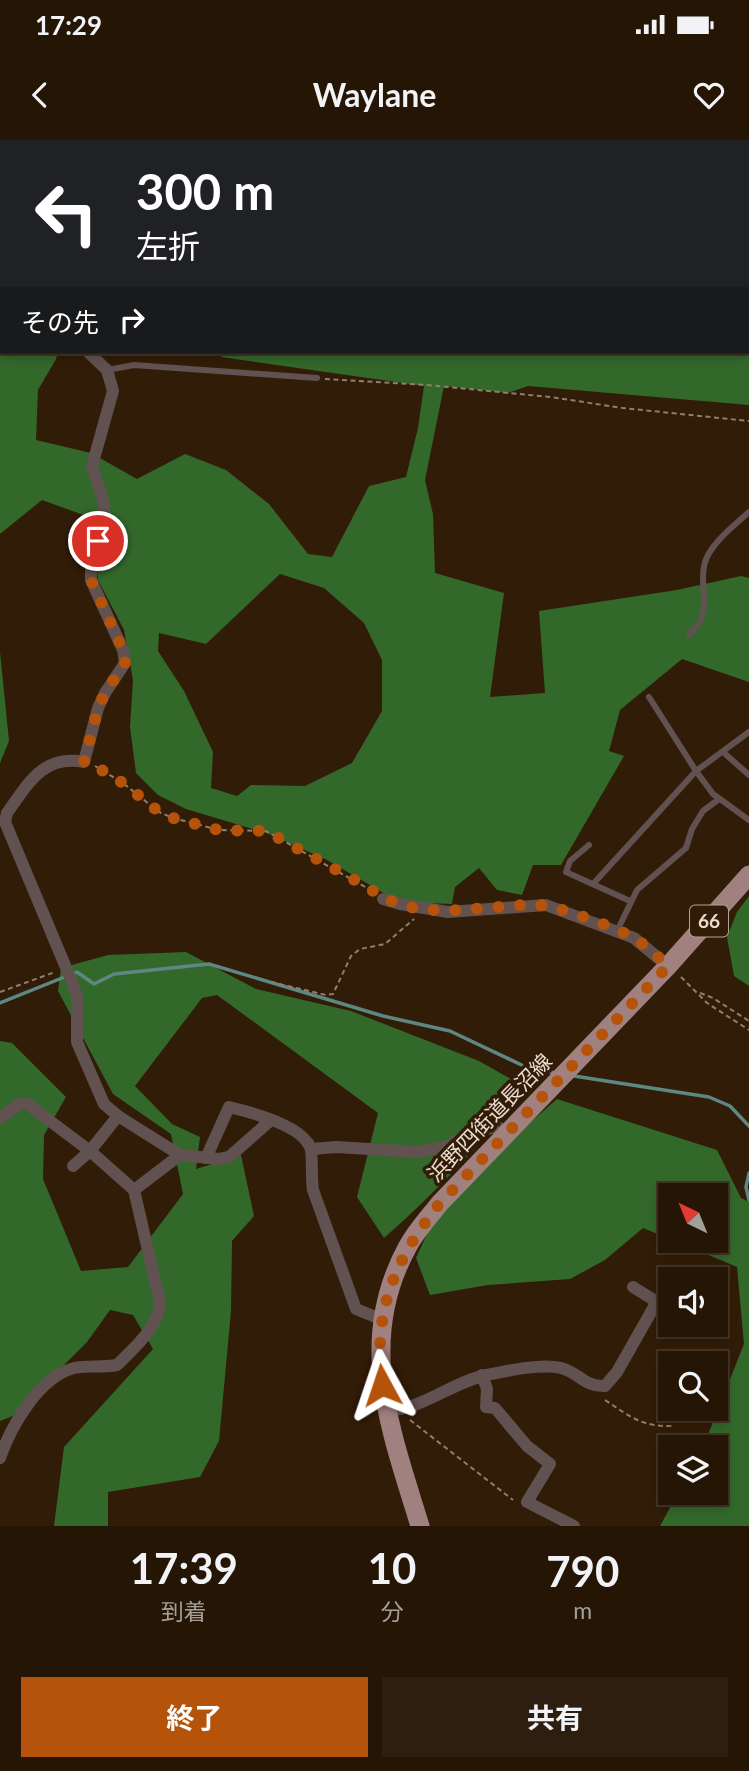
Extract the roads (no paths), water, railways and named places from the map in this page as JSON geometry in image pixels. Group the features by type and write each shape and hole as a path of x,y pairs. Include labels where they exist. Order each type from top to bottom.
{"main road":[{"name":"浜野四街道長沼線","path":"420,1526 379,1356 383,1320 392,1281 409,1243 440,1203 668,966 749,875"}],"street":[{"path":"90,354 107,370 113,391 92,466 104,503 104,518 91,564 91,580 123,650 125,663 98,708 84,762 70,759 43,768 6,813 5,822 67,967 76,997 77,1042 104,1104 118,1116 180,1155 206,1158 229,1157 271,1120"},
{"path":"383,899 448,912 546,905 634,938 668,966"},
{"path":"0,1118 19,1104 26,1103 90,1151 134,1189 160,1302 156,1323 117,1365 69,1369 49,1381 27,1405 10,1432 0,1458"},
{"path":"206,1158 229,1107 259,1114 305,1138 312,1149 310,1174 313,1190 356,1309 383,1320"},
{"path":"74,1166 90,1151 118,1116"},
{"path":"312,1149 336,1147 418,1152 445,1147 475,1131 497,1128 508,1132"},
{"path":"134,1189 180,1155"},
{"path":"392,1410 482,1376 536,1368 561,1368 592,1387 605,1386 617,1372 655,1305 654,1300 633,1287"},
{"path":"482,1376 487,1389 486,1407 495,1408 527,1446 550,1464 527,1502 574,1526"}],"lane":[{"path":"107,370 134,365 317,378"},
{"path":"689,635 702,619 703,572 708,555 749,512"},
{"path":"649,697 696,771 719,799 749,820"},
{"path":"593,884 696,771 749,732"},
{"path":"723,752 749,775"},
{"path":"617,931 637,890 686,848 692,829 703,811 719,799"},
{"path":"589,845 570,861 566,872 630,901"}],"waterway":[{"path":"0,1003 77,972 94,984 114,974 209,964 383,1016 450,1031 530,1069 556,1073"},
{"path":"574,1076 709,1097 730,1106 749,1126"},
{"path":"749,1173 746,1187 749,1200"}]}
